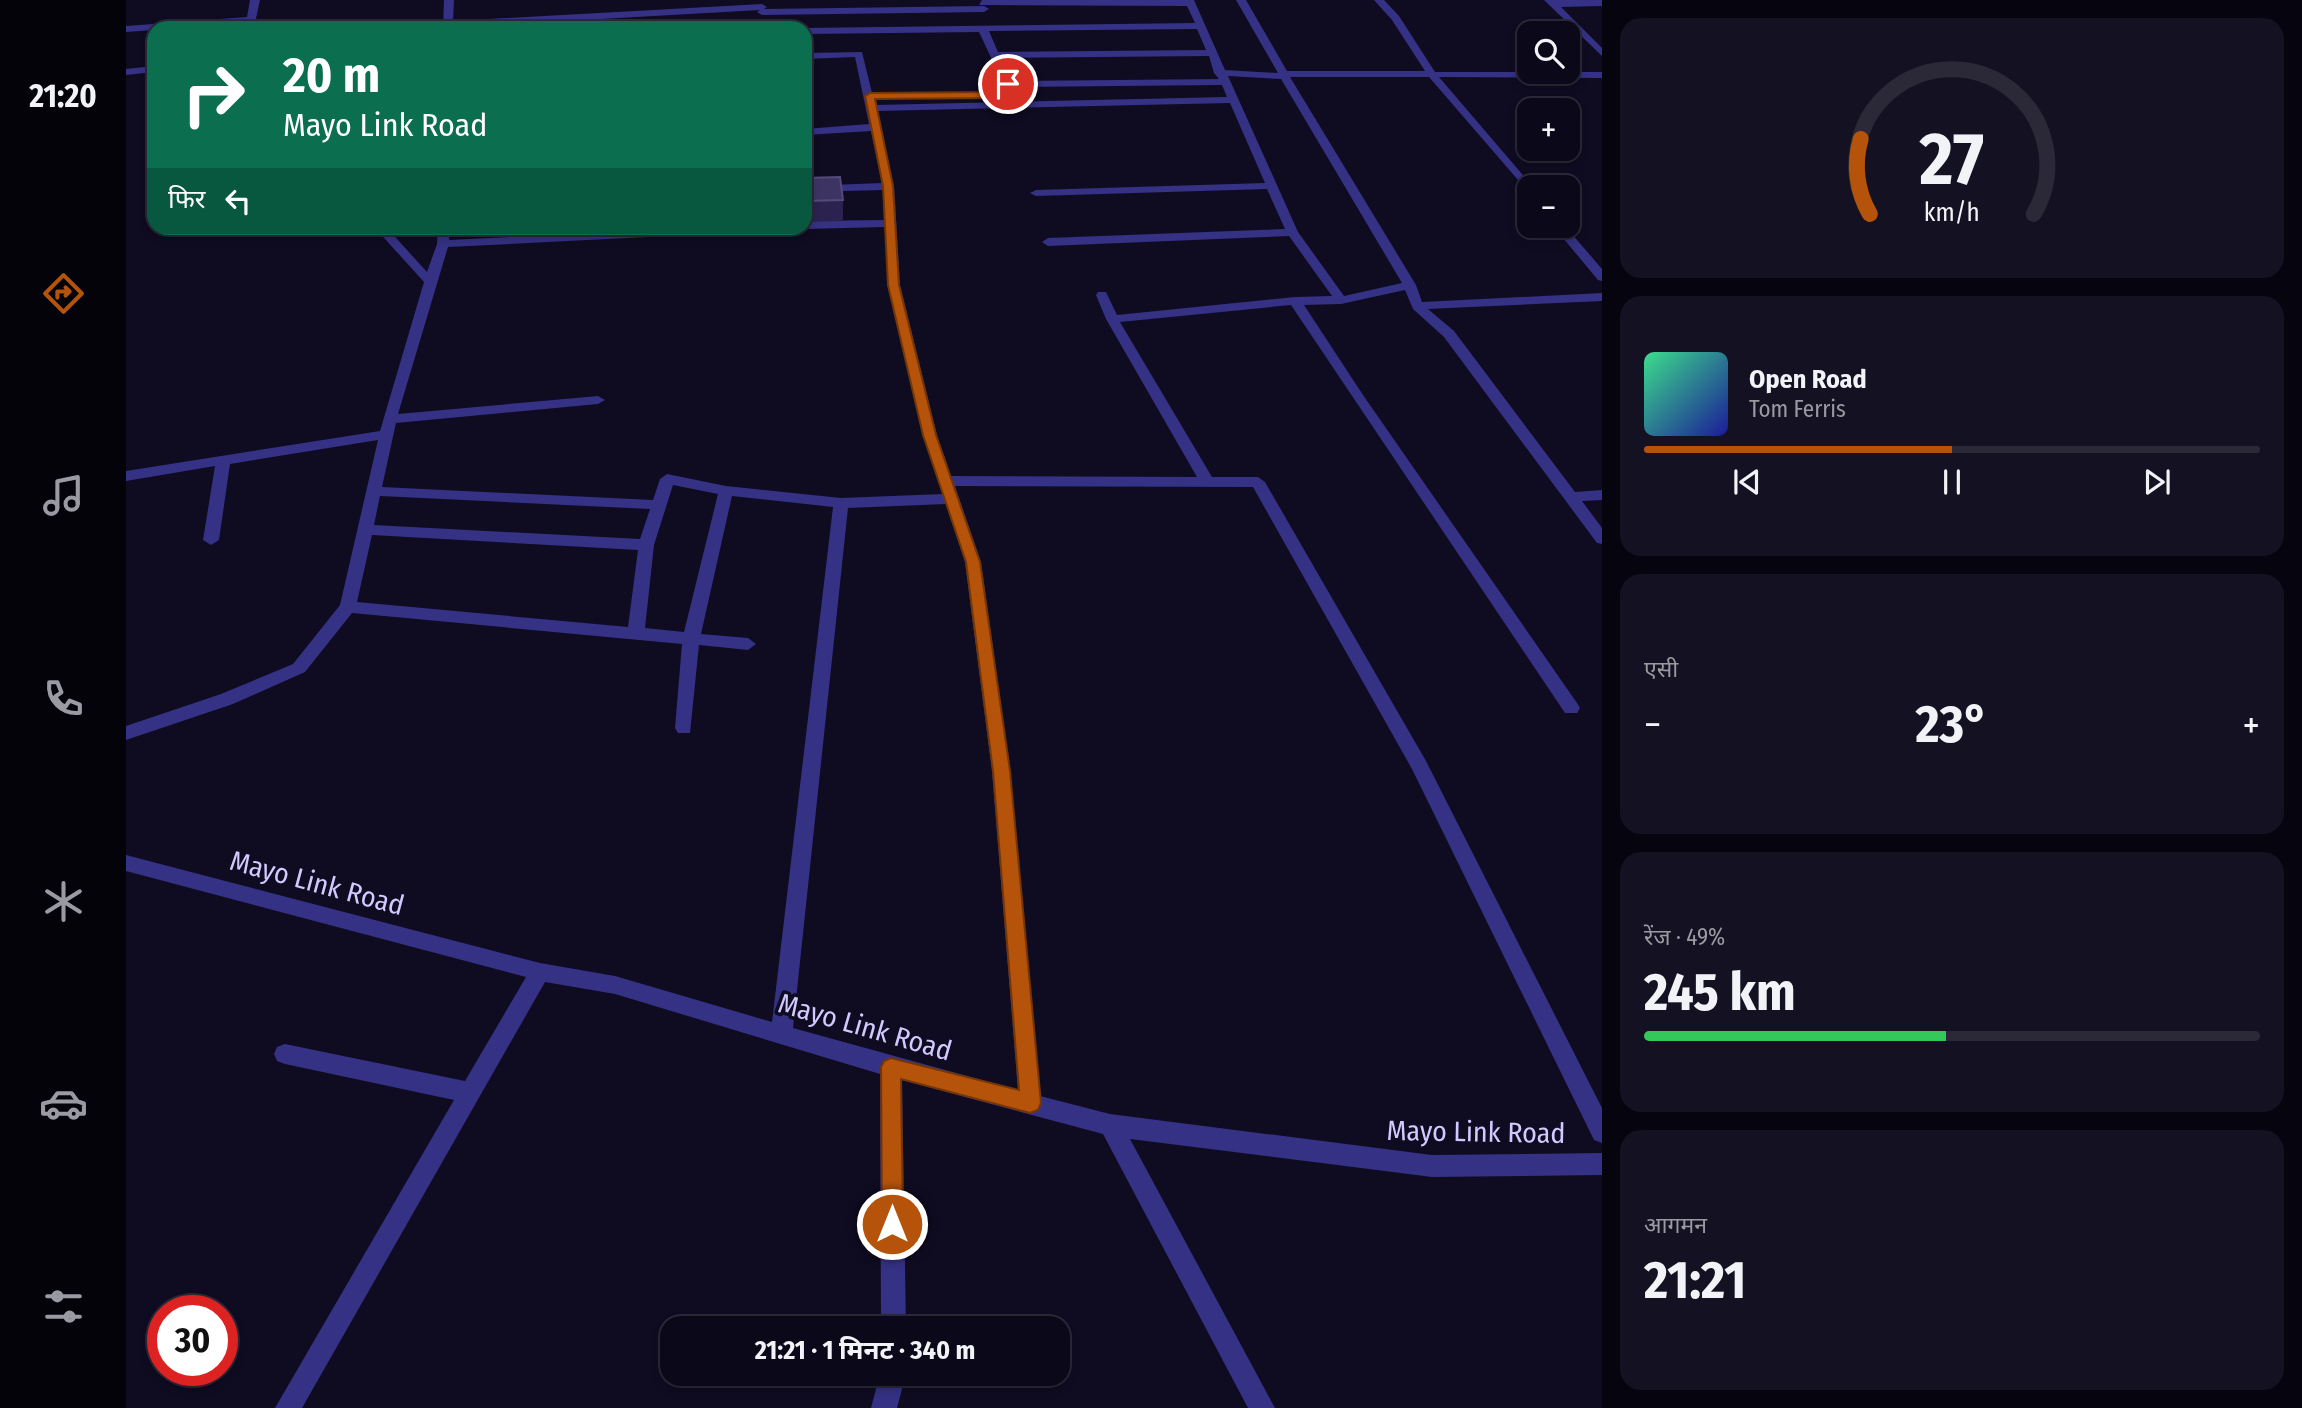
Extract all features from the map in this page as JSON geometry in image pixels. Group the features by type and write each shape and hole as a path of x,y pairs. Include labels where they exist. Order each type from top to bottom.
{"street":[{"path":"250,21 255,0"},
{"path":"448,21 449,0"},
{"path":"1241,0 1283,75 1410,285 1417,306 1449,334 1602,539"},
{"path":"1380,0 1396,18 1431,72 1517,175"},
{"path":"546,21 763,10 1189,1 1292,232 1341,300"},
{"path":"1551,2 1602,3"},
{"path":"1551,2 1602,53"},
{"path":"982,4 995,55 1008,84"},
{"path":"812,31 1198,26"},
{"path":"1091,27 1096,54"},
{"path":"126,29 147,28"},
{"path":"995,55 1210,53"},
{"path":"812,57 859,54 888,186 894,285 930,435 973,562 1001,771 1030,1103"},
{"path":"126,72 147,70"},
{"path":"871,102 993,95 1008,84 1431,72 1602,75"},
{"path":"871,102 1231,100"},
{"path":"812,132 876,127"},
{"path":"812,189 888,186"},
{"path":"1036,193 1270,186"},
{"path":"812,225 890,223"},
{"path":"1048,242 1292,232"},
{"path":"387,235 430,282"},
{"path":"126,733 227,699 299,668 348,607 388,427 444,235"},
{"path":"443,244 614,235"},
{"path":"1569,238 1602,277"},
{"path":"1112,318 1295,301 1341,300 1410,285"},
{"path":"1102,295 1112,318 1207,482"},
{"path":"1417,306 1602,297"},
{"path":"1295,301 1356,395 1572,708"},
{"path":"126,476 223,460 388,427 597,400"},
{"path":"211,540 223,460"},
{"path":"636,633 646,545 667,479 726,491 841,503 952,499"},
{"path":"946,481 1258,482 1420,766 1602,1132"},
{"path":"374,491 660,505"},
{"path":"684,728 691,639 726,491"},
{"path":"1571,497 1602,495"},
{"path":"781,1035 841,503"},
{"path":"365,530 646,545"},
{"path":"348,607 748,644"},
{"name":"Mayo Link Road","path":"126,863 540,972 615,985 891,1067 1110,1125 1432,1167 1602,1164"},
{"path":"288,1408 540,972"},
{"path":"285,1054 469,1093"},
{"path":"891,1067 893,1316"},
{"path":"1110,1125 1262,1408"},
{"path":"884,1408 890,1386"}],"building":[{"path":"840,177 843,200 812,201 812,178"}],"route":[{"path":"892,1224 891,1067 1030,1103 1001,771 973,562 930,435 894,285 888,186 870,96 993,95 1008,84"}]}
